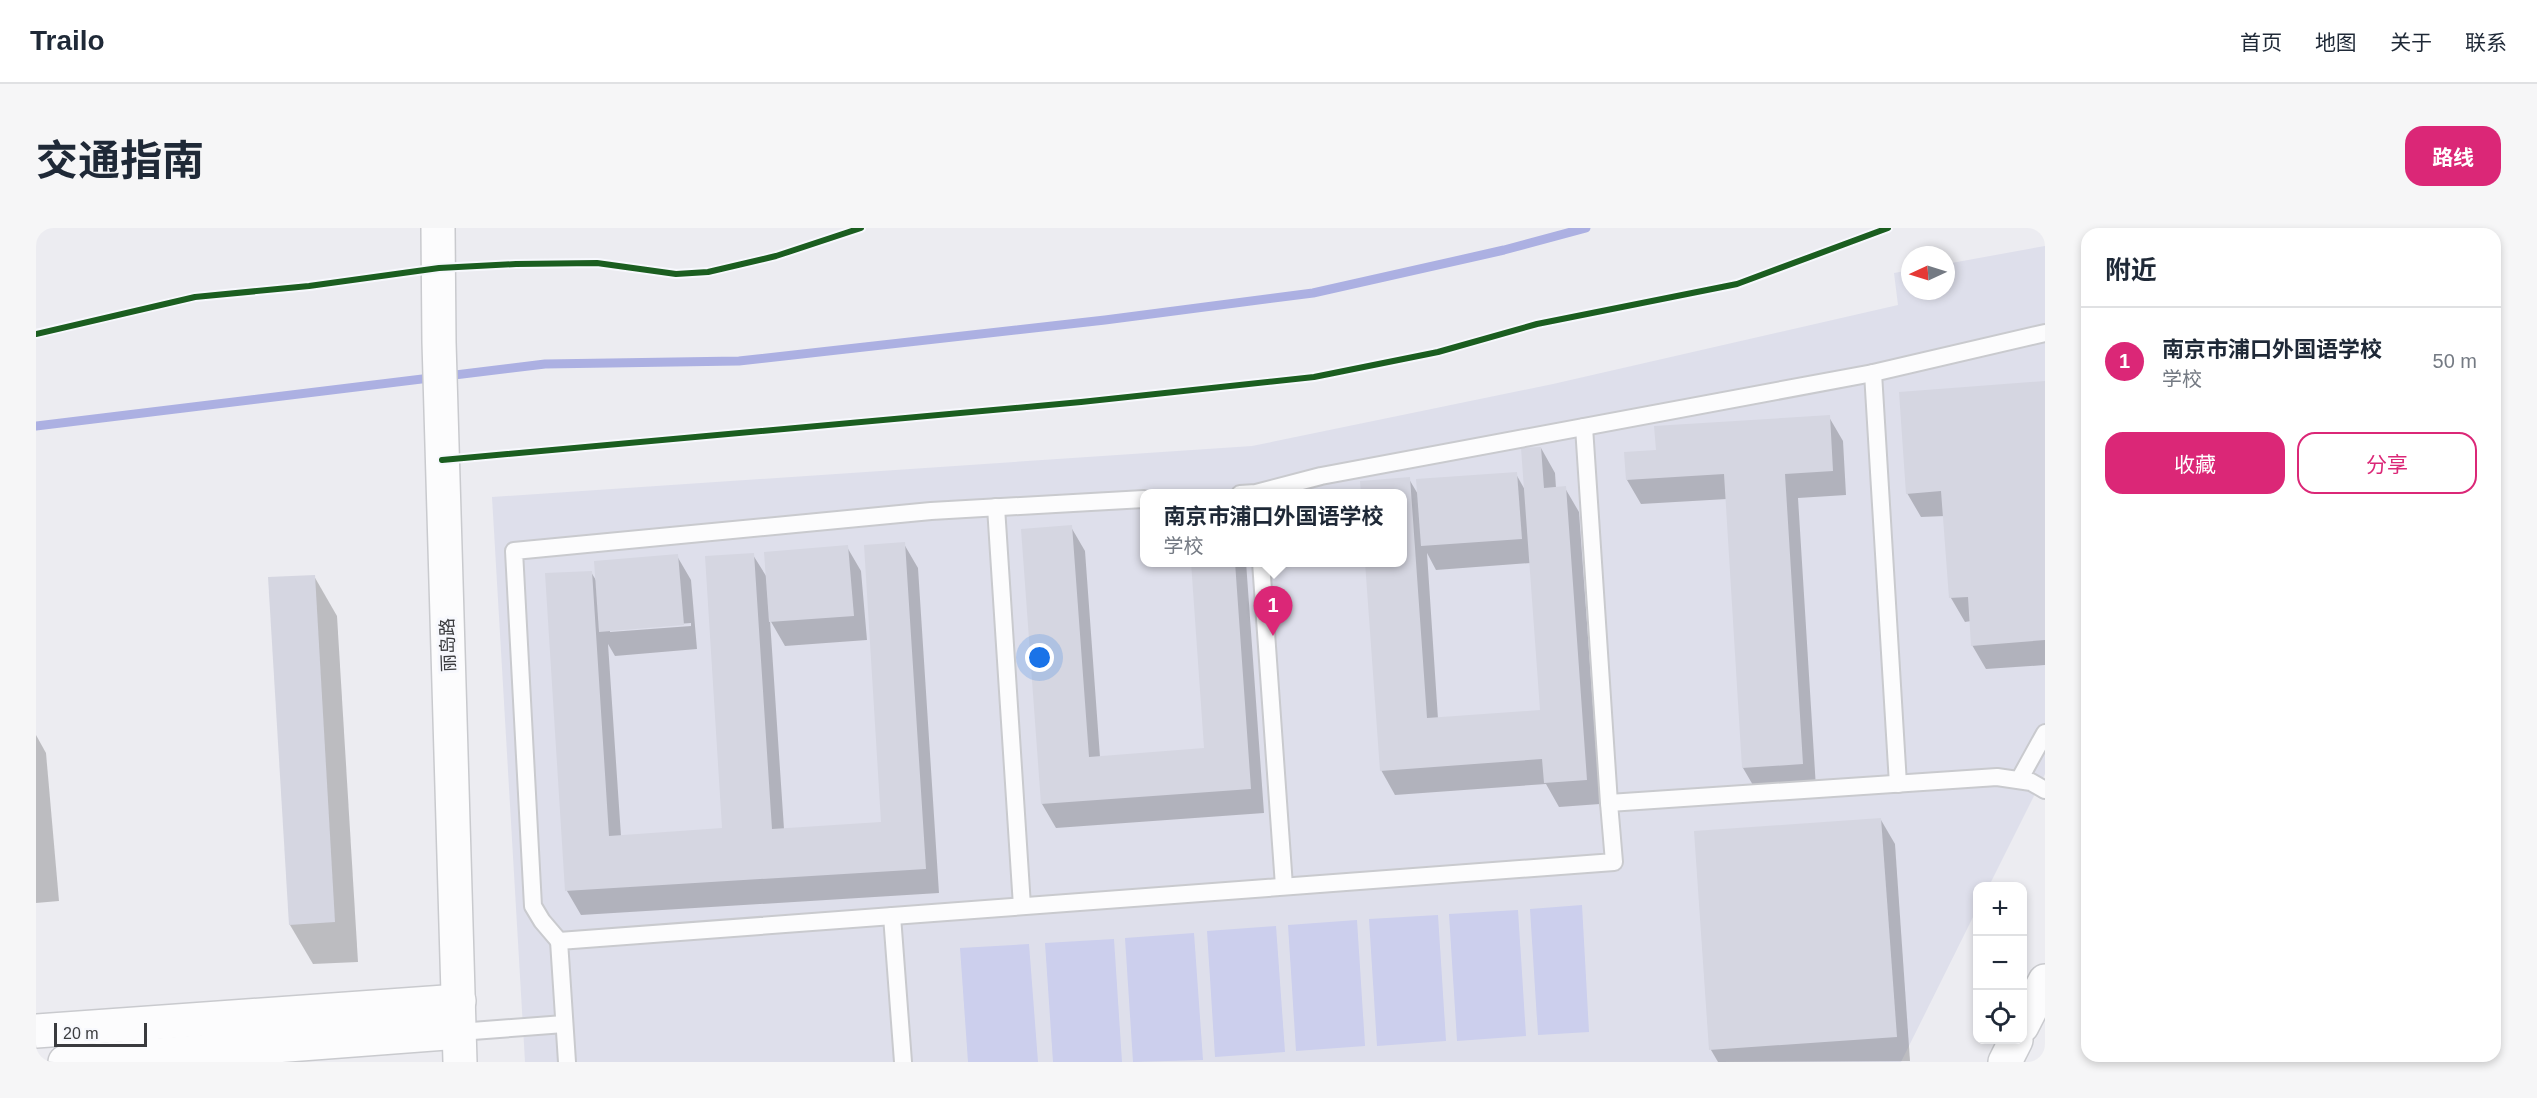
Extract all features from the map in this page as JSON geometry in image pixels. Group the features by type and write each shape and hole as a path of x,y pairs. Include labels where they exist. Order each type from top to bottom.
{"street":[{"name":"丽岛路","path":"438,228 439,342 460,1047"},
{"path":"2027,1016 2045,981"},
{"path":"36,1031 459,1000"},
{"path":"2005,1062 2014,1044"},
{"path":"65,1062 460,1047"}],"lane":[{"path":"1267,489 1321,476 1873,373 2045,333"},
{"path":"1873,373 1898,784"},
{"path":"559,941 1614,862 1584,427"},
{"path":"567,1062 559,941 533,906 514,551 931,510 1140,499"},
{"path":"996,507 1022,906"},
{"path":"1261,567 1284,886"},
{"path":"2019,780 2045,733"},
{"path":"1609,803 1997,777 2031,782 2045,790"},
{"path":"892,916 903,1062"},
{"path":"460,1047 564,1024"}],"shaded area":[{"path":"2045,246 2045,774 1991,882 1973,882 1973,917 1901,1062 525,1062 492,497 1252,446 1553,384 1898,305 1894,273 1901,272 1901,300 1955,300 1955,262"},
{"path":"1582,905 1589,1032 1538,1035 1530,909"},
{"path":"1518,910 1526,1036 1457,1041 1449,914"},
{"path":"1438,915 1446,1041 1377,1046 1369,919"},
{"path":"1357,920 1365,1046 1296,1051 1288,925"},
{"path":"1276,926 1285,1052 1215,1057 1207,931"},
{"path":"1194,933 1203,1060 1133,1062 1125,938"},
{"path":"1114,939 1122,1062 1053,1062 1045,943"},
{"path":"1029,944 1038,1062 968,1062 960,948"}],"building":[{"path":"2045,381 2045,640 1971,646 1968,597 1949,598 1941,491 1906,494 1899,392"},
{"path":"1830,415 1833,471 1785,474 1803,764 1742,768 1724,474 1626,480 1624,452 1656,450 1654,426"},
{"path":"1541,447 1544,488 1566,486 1587,780 1544,783 1542,759 1380,771 1365,567 1407,567 1407,489 1361,489 1360,481 1410,477 1427,718 1540,710 1521,448"},
{"path":"1517,472 1522,539 1421,546 1416,479"},
{"path":"1072,525 1089,757 1204,748 1191,567 1235,567 1251,789 1041,804 1021,529"},
{"path":"905,542 926,869 565,891 545,573 592,571 609,836 722,828 705,556 754,553 772,829 881,822 864,545"},
{"path":"848,545 854,616 769,622 764,552"},
{"path":"678,554 684,625 599,632 594,561"},
{"path":"315,575 335,922 289,925 268,577"},
{"path":"1881,818 1897,1037 1709,1050 1694,831"}],"waterway":[{"path":"36,426 545,364 739,361 1105,320 1313,293 1504,250 1586,228"}],"cycle path":[{"path":"36,334 195,297 309,286 439,268 597,263 676,274 708,272 776,256 861,228"},
{"path":"442,460 1081,402 1314,377 1438,352 1537,324 1737,284 1888,228"}],"place":[{"name":"南京市浦口外国语学校","path":"1273,636"}]}
